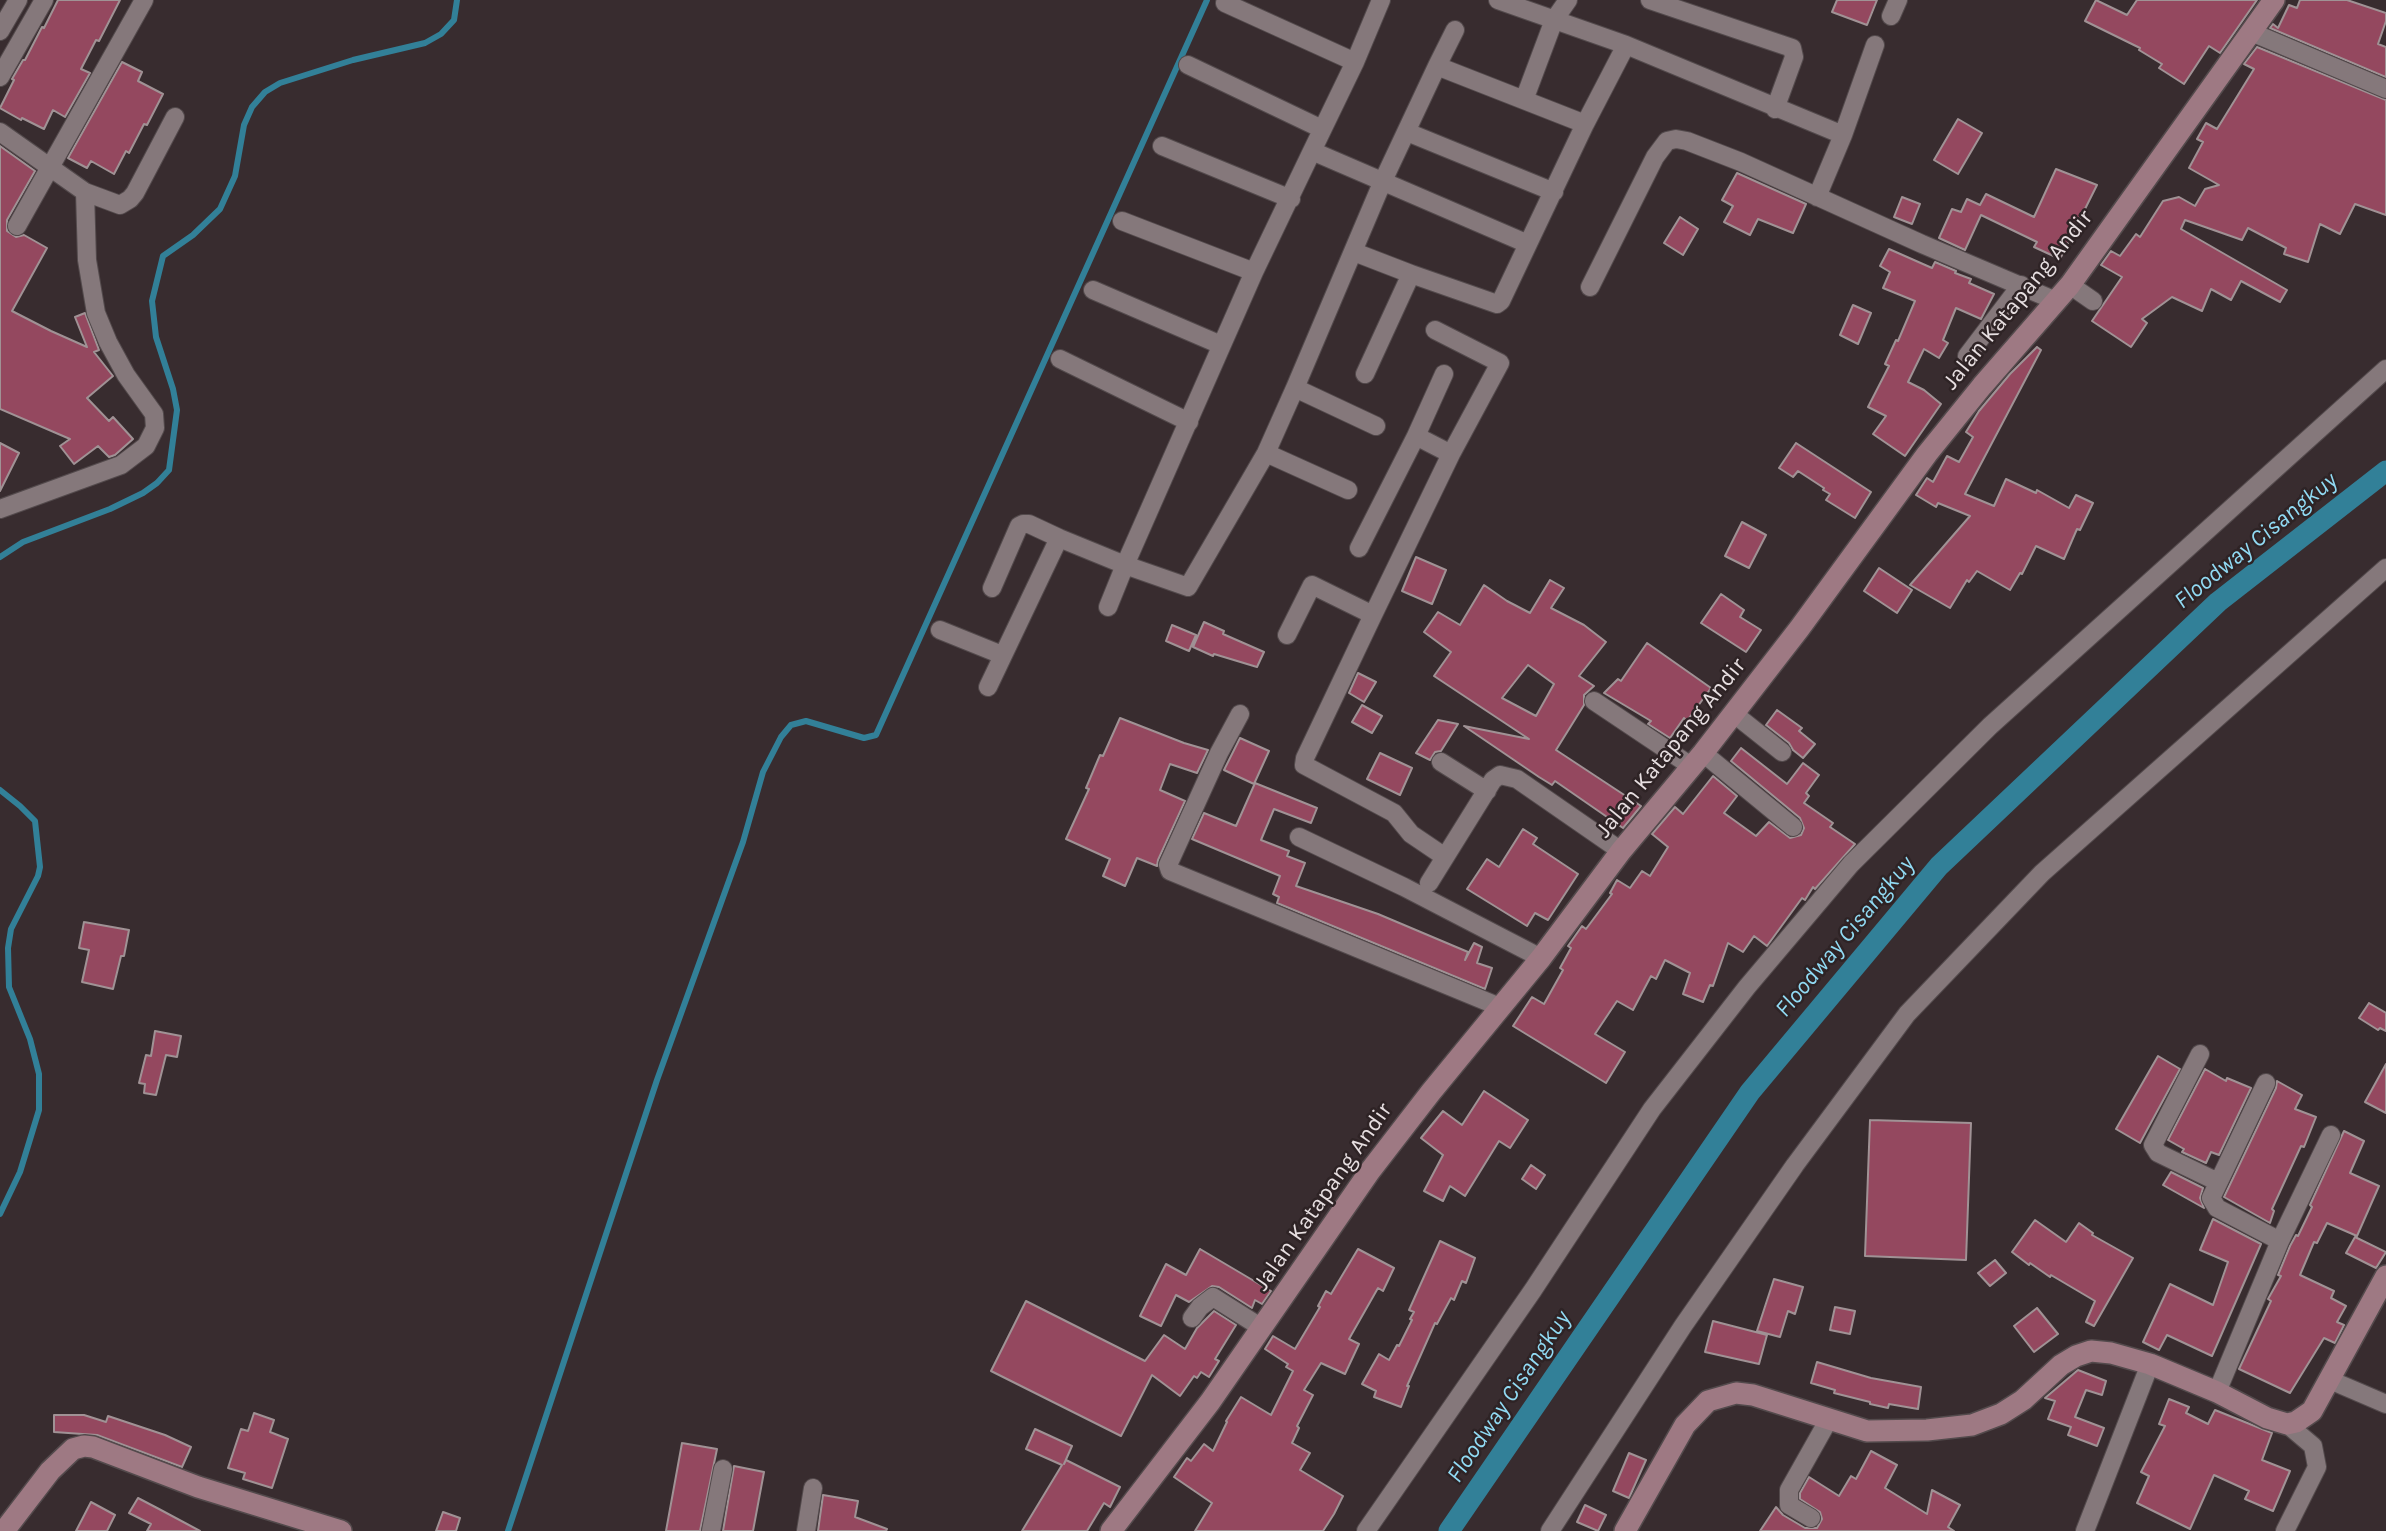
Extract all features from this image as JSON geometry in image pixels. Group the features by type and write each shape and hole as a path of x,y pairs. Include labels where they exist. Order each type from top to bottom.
{"street":[{"path":"0,31 18,0"},
{"path":"0,77 44,0"},
{"path":"17,226 144,0"},
{"path":"1108,607 1254,272 1355,62 1381,0"},
{"path":"1524,100 1554,20 1568,0"},
{"path":"1650,0 1792,48 1794,57 1775,109"},
{"name":"Jalan Katapang Andir","path":"1111,1531 1210,1402 1370,1171 1799,629 1920,463 1982,386 2063,293 2274,0"},
{"path":"1504,1 1626,46 1843,135"},
{"path":"1225,2 1355,62"},
{"path":"992,588 1023,524 1029,524 1125,565 1188,587 1266,453 1382,183 1455,30"},
{"path":"2251,32 2386,89"},
{"path":"1816,197 1843,135 1875,44"},
{"path":"1354,251 1497,304 1501,301 1585,124 1626,46"},
{"path":"1188,65 1322,129"},
{"path":"1437,66 1585,124"},
{"path":"0,132 85,192 120,205 130,199 157,155 175,117"},
{"path":"1408,132 1554,192"},
{"path":"1590,287 1655,157 1667,142 1676,139 1687,141 2021,285 2093,301"},
{"path":"1162,146 1291,199"},
{"path":"1312,151 1528,244"},
{"path":"0,509 121,465 146,446 155,428 154,414 108,342 96,313 87,260 85,192"},
{"path":"1122,221 1254,272"},
{"path":"1366,374 1411,274"},
{"path":"1967,356 2021,285"},
{"path":"1093,290 1222,345"},
{"path":"1435,330 1500,363 1451,454 1304,765 1394,813 1411,834 1445,857"},
{"path":"1060,359 1189,422"},
{"path":"1366,1531 1533,1290 1652,1108 1747,987 1851,864 1990,726 2386,369"},
{"path":"1359,548 1444,374"},
{"path":"1295,388 1376,426"},
{"path":"1416,436 1451,454"},
{"path":"1266,453 1348,490"},
{"path":"988,687 1059,538"},
{"path":"1550,1531 1683,1326 1795,1166 1907,1014 2042,873 2386,568"},
{"path":"1287,635 1311,585 1373,615"},
{"path":"940,630 1002,655"},
{"path":"1594,701 1697,760 1793,827"},
{"path":"1733,713 1782,752"},
{"path":"1240,714 1219,753 1168,865 1170,871 1500,1007"},
{"path":"1441,762 1487,790"},
{"path":"1429,883 1493,780 1500,775 1517,779 1621,851"},
{"path":"1299,837 1404,887 1541,958"},
{"path":"2200,1054 2153,1145 2158,1153 2218,1182"},
{"path":"2266,1083 2211,1195 2214,1206 2280,1241"},
{"path":"2217,1392 2280,1241 2331,1135"},
{"path":"2287,1424 2303,1419 2312,1411 2386,1276"},
{"path":"1192,1318 1200,1307 1213,1297 1262,1328"},
{"path":"1625,1531 1685,1424 1708,1401 1736,1393 1753,1395 1867,1431 1927,1430 1972,1425 2001,1415 2023,1400 2061,1365 2091,1351 2150,1364 2217,1392 2267,1418 2287,1424 2313,1446 2317,1467 2286,1531"},
{"path":"2085,1531 2150,1364"},
{"path":"2330,1380 2386,1404"},
{"path":"1811,1518 1789,1505 1789,1490 1829,1419"},
{"path":"4,1531 50,1471 74,1449 84,1446 93,1447 198,1487 341,1531"},
{"path":"711,1531 723,1469"},
{"path":"806,1531 813,1488"}],"building":[{"path":"58,0 120,0 81,69 90,73 65,117 53,110 44,129 0,108 14,80 12,79"},
{"path":"1837,0 1877,0 1867,25 1832,12"},
{"path":"2096,0 2127,15 2137,0 2257,0 2220,53 2209,46 2184,84 2159,68 2162,64 2139,50 2140,48 2085,21"},
{"path":"2300,0 2347,0 2386,13 2378,44 2386,47 2386,77 2270,28 2273,24 2278,28 2289,5 2297,8"},
{"path":"2257,47 2386,100 2386,215 2355,204 2340,234 2320,224 2308,262 2284,254 2286,248 2248,228 2242,240 2185,220 2181,229 2287,290 2280,302 2241,281 2231,300 2211,289 2202,311 2172,297 2142,319 2147,323 2131,347 2092,321 2122,277 2101,265 2111,251 2120,256 2136,234 2140,237 2163,201 2179,197 2195,206 2205,189 2219,185 2189,168 2203,142 2197,139 2206,123 2217,129 2254,69 2244,64"},
{"path":"122,62 142,72 138,81 163,94 147,125 144,124 114,174 91,161 87,168 68,158"},
{"path":"1958,119 1982,133 1958,174 1934,160"},
{"path":"0,146 35,171 7,220 7,231 16,237 24,235 47,248 12,311 87,347 75,317 85,313 99,350 94,352 113,376 87,398 109,421 113,417 133,439 115,455 109,457 98,446 74,464 60,446 70,439 0,409"},
{"path":"2056,169 2097,185 2060,259 2034,247 2037,242 1981,215 1965,250 1939,238 1952,209 1961,212 1967,199 1980,205 1986,194 2034,217"},
{"path":"1737,173 1806,204 1793,233 1758,219 1750,235 1724,222 1733,206 1722,200"},
{"path":"1902,197 1920,204 1912,224 1894,217"},
{"path":"1680,217 1698,229 1683,255 1664,243"},
{"path":"1889,249 1932,268 1935,262 1956,271 1955,273 1971,279 1969,283 1994,294 1981,319 1956,308 1943,340 1948,343 1939,358 1924,349 1908,382 1924,390 1941,404 1905,456 1873,434 1886,416 1868,407 1889,366 1885,364 1915,301 1883,288 1890,272 1880,266"},
{"path":"1853,305 1871,313 1858,344 1840,335"},
{"path":"2037,347 2041,350 1965,494 1994,506 2006,479 2036,493 2037,490 2069,508 2076,495 2093,503 2080,530 2077,529 2064,559 2036,546 2022,574 2020,573 2010,590 1977,571 1969,582 1967,580 1950,608 1910,585 1970,516 1938,503 1936,507 1916,495 1927,478 1933,482 1947,456 1959,462 1973,437 1966,432 1979,411"},
{"path":"0,443 19,453 0,491"},
{"path":"1796,443 1871,492 1855,518 1826,500 1830,494 1823,490 1824,488 1798,471 1793,477 1779,468"},
{"path":"1742,522 1766,535 1749,568 1725,556"},
{"path":"1416,557 1446,570 1432,604 1402,591"},
{"path":"1879,568 1912,590 1897,613 1864,591"},
{"path":"1550,580 1564,588 1551,608 1584,625 1606,642 1579,676 1594,686 1584,695 1584,705 1556,750 1641,806 1623,828 1555,781 1552,785 1464,726 1529,739 1434,676 1451,652 1424,632 1438,612 1460,625 1484,585 1530,613","holes":["1528,665 1554,684 1536,716 1502,698"]},
{"path":"1721,594 1744,610 1740,617 1761,630 1746,652 1701,623"},
{"path":"1204,622 1224,631 1223,634 1264,652 1257,667 1214,654 1213,656 1193,647"},
{"path":"1172,625 1196,635 1189,651 1166,641"},
{"path":"1647,643 1711,688 1687,721 1684,718 1670,738 1648,724 1651,721 1604,693 1618,679 1621,681"},
{"path":"1358,673 1376,682 1364,702 1349,693"},
{"path":"1362,705 1382,716 1372,733 1352,722"},
{"path":"1777,710 1802,728 1799,731 1815,744 1803,758 1766,725"},
{"path":"1120,718 1208,750 1197,773 1170,764 1160,790 1185,801 1157,866 1137,858 1125,886 1103,876 1110,859 1066,839 1089,789 1086,788 1100,755 1103,756"},
{"path":"1438,720 1458,724 1441,751 1435,752 1430,760 1416,753"},
{"path":"1240,738 1269,751 1254,784 1224,770"},
{"path":"1741,748 1787,784 1803,763 1819,775 1806,793 1809,796 1804,803 1833,823 1830,827 1855,844 1815,889 1813,887 1805,900 1802,898 1767,946 1754,936 1743,952 1728,943 1713,986 1710,985 1703,1002 1683,994 1690,973 1665,960 1656,979 1651,976 1633,1010 1617,1001 1595,1034 1625,1052 1606,1083 1513,1026 1532,997 1544,1004 1563,970 1560,968 1571,948 1568,946 1582,926 1586,929 1612,894 1610,893 1617,880 1630,888 1642,871 1650,876 1668,847 1652,834 1675,807 1683,814 1713,776 1737,796 1724,813 1756,836 1769,822 1790,838 1801,835 1804,828 1800,818 1731,761"},
{"path":"1380,753 1412,768 1400,795 1367,779"},
{"path":"1255,783 1317,808 1311,823 1274,809 1261,840 1289,851 1287,856 1305,863 1296,886 1378,914 1468,952 1465,960 1474,943 1482,947 1477,963 1492,968 1485,989 1277,903 1279,897 1273,894 1280,876 1192,839 1204,813 1236,826"},
{"path":"1523,829 1537,838 1533,844 1578,874 1548,920 1535,913 1527,926 1467,889 1487,859 1499,867"},
{"path":"84,922 129,930 113,989 82,982 89,950 79,948"},
{"path":"2369,1003 2386,1013 2386,1031 2380,1028 2378,1030 2359,1018"},
{"path":"155,1031 181,1036 177,1057 166,1055 156,1095 144,1093 145,1084 139,1083 146,1055 151,1056"},
{"path":"2158,1056 2180,1069 2140,1143 2116,1129"},
{"path":"2386,1064 2386,1113 2365,1102"},
{"path":"2205,1069 2226,1081 2227,1078 2251,1088 2219,1155 2211,1152 2206,1163 2182,1152 2184,1149 2168,1140"},
{"path":"2277,1081 2302,1095 2295,1109 2316,1117 2304,1147 2301,1146 2272,1209 2274,1211 2270,1223 2224,1197"},
{"path":"1484,1091 1528,1120 1510,1148 1499,1141 1465,1196 1450,1186 1443,1201 1424,1191 1443,1155 1421,1138 1443,1111 1462,1125"},
{"path":"1870,1120 1971,1123 1966,1260 1865,1256"},
{"path":"2344,1131 2364,1141 2350,1173 2379,1186 2357,1236 2327,1223 2317,1243 2314,1242 2300,1275 2334,1291 2331,1298 2346,1306 2337,1322 2344,1325 2335,1343 2324,1338 2290,1393 2239,1369 2271,1301 2268,1299 2281,1276 2278,1275 2290,1246 2312,1207 2310,1205"},
{"path":"1531,1165 1545,1175 1536,1189 1522,1179"},
{"path":"2171,1172 2203,1188 2200,1198 2204,1208 2163,1185"},
{"path":"2213,1219 2261,1244 2212,1356 2167,1335 2159,1350 2143,1342 2170,1284 2213,1305 2228,1262 2200,1250"},
{"path":"2035,1220 2066,1242 2079,1223 2093,1233 2092,1235 2133,1258 2094,1326 2086,1322 2095,1301 2030,1263 2029,1265 2012,1252"},
{"path":"2355,1237 2386,1252 2376,1268 2346,1253"},
{"path":"1440,1241 1475,1258 1466,1283 1462,1281 1454,1300 1451,1298 1437,1324 1435,1323 1407,1386 1401,1407 1374,1397 1376,1391 1362,1384 1379,1354 1389,1360 1397,1345 1399,1346 1412,1320 1410,1319 1414,1312 1409,1310"},
{"path":"1200,1249 1271,1291 1262,1304 1255,1300 1252,1308 1219,1287 1212,1286 1189,1302 1176,1295 1161,1326 1140,1316 1166,1264 1186,1275"},
{"path":"1358,1249 1394,1268 1383,1291 1378,1288 1349,1339 1359,1344 1345,1374 1321,1363 1304,1390 1313,1395 1297,1426 1299,1428 1292,1443 1310,1453 1300,1470 1343,1496 1334,1514 1323,1531 1195,1531 1212,1503 1174,1477 1187,1458 1191,1461 1204,1444 1213,1451 1226,1421 1241,1397 1271,1415 1293,1371 1286,1367 1288,1364 1265,1349 1273,1336 1295,1349 1320,1307 1318,1306 1326,1291 1331,1294"},
{"path":"1995,1260 2006,1273 1990,1286 1978,1273"},
{"path":"1774,1279 1803,1287 1795,1314 1788,1311 1780,1337 1757,1331"},
{"path":"1026,1301 1145,1361 1164,1335 1185,1349 1197,1328 1214,1311 1236,1325 1215,1359 1219,1361 1209,1377 1201,1372 1197,1378 1194,1376 1180,1396 1152,1375 1121,1436 991,1371"},
{"path":"1835,1307 1855,1311 1850,1334 1830,1330"},
{"path":"2037,1308 2058,1334 2034,1352 2014,1326"},
{"path":"1713,1321 1767,1335 1759,1364 1705,1352"},
{"path":"1817,1362 1871,1378 1921,1387 1918,1409 1889,1404 1888,1408 1870,1404 1811,1383"},
{"path":"2078,1370 2106,1381 2102,1395 2086,1390 2075,1417 2104,1428 2097,1446 2068,1435 2071,1427 2048,1419 2055,1401 2045,1398"},
{"path":"2169,1399 2189,1407 2186,1413 2208,1424 2215,1410 2272,1433 2262,1460 2290,1471 2273,1511 2245,1499 2249,1491 2214,1475 2190,1529 2137,1503 2149,1476 2141,1472 2165,1426 2159,1424"},
{"path":"254,1413 274,1420 270,1432 288,1439 272,1488 243,1479 245,1473 228,1468 241,1429 248,1431"},
{"path":"54,1415 84,1415 106,1422 108,1416 165,1435 191,1447 182,1467 97,1435 54,1432"},
{"path":"1035,1429 1072,1446 1064,1464 1066,1460 1120,1487 1110,1507 1104,1503 1087,1531 1022,1531 1062,1465 1026,1449"},
{"path":"682,1443 717,1449 700,1531 666,1531"},
{"path":"1871,1451 1897,1465 1885,1488 1927,1514 1932,1490 1960,1505 1948,1527 1954,1531 1760,1531 1776,1507 1783,1515 1805,1528 1817,1528 1822,1519 1820,1512 1800,1499 1800,1493 1809,1477 1839,1496 1851,1476 1856,1479"},
{"path":"1629,1453 1646,1460 1629,1498 1613,1491"},
{"path":"734,1466 764,1472 753,1531 723,1531"},
{"path":"823,1495 858,1501 855,1517 887,1529 886,1531 818,1531"},
{"path":"138,1498 200,1531 147,1531 151,1524 129,1513"},
{"path":"91,1502 115,1515 107,1531 76,1531"},
{"path":"1585,1505 1606,1515 1598,1531 1577,1522"},
{"path":"443,1512 460,1518 456,1531 436,1531"}],"waterway":[{"path":"0,557 23,542 110,509 143,493 169,470 177,410 156,337 152,301 163,256 193,235 220,209 235,176 244,125 252,107 265,92 280,83 353,60 425,43 441,34 454,20 457,0"},
{"path":"508,1531 657,1080 743,842 763,772 781,737 791,725 806,721 864,738 876,735 1207,0"},
{"name":"Floodway Cisangkuy","path":"1449,1531 1750,1092 1939,866 2218,602 2386,471"},
{"path":"0,790 35,821 40,867 11,929 8,948 9,987 30,1039 39,1074 39,1110 20,1172 0,1214"}]}
